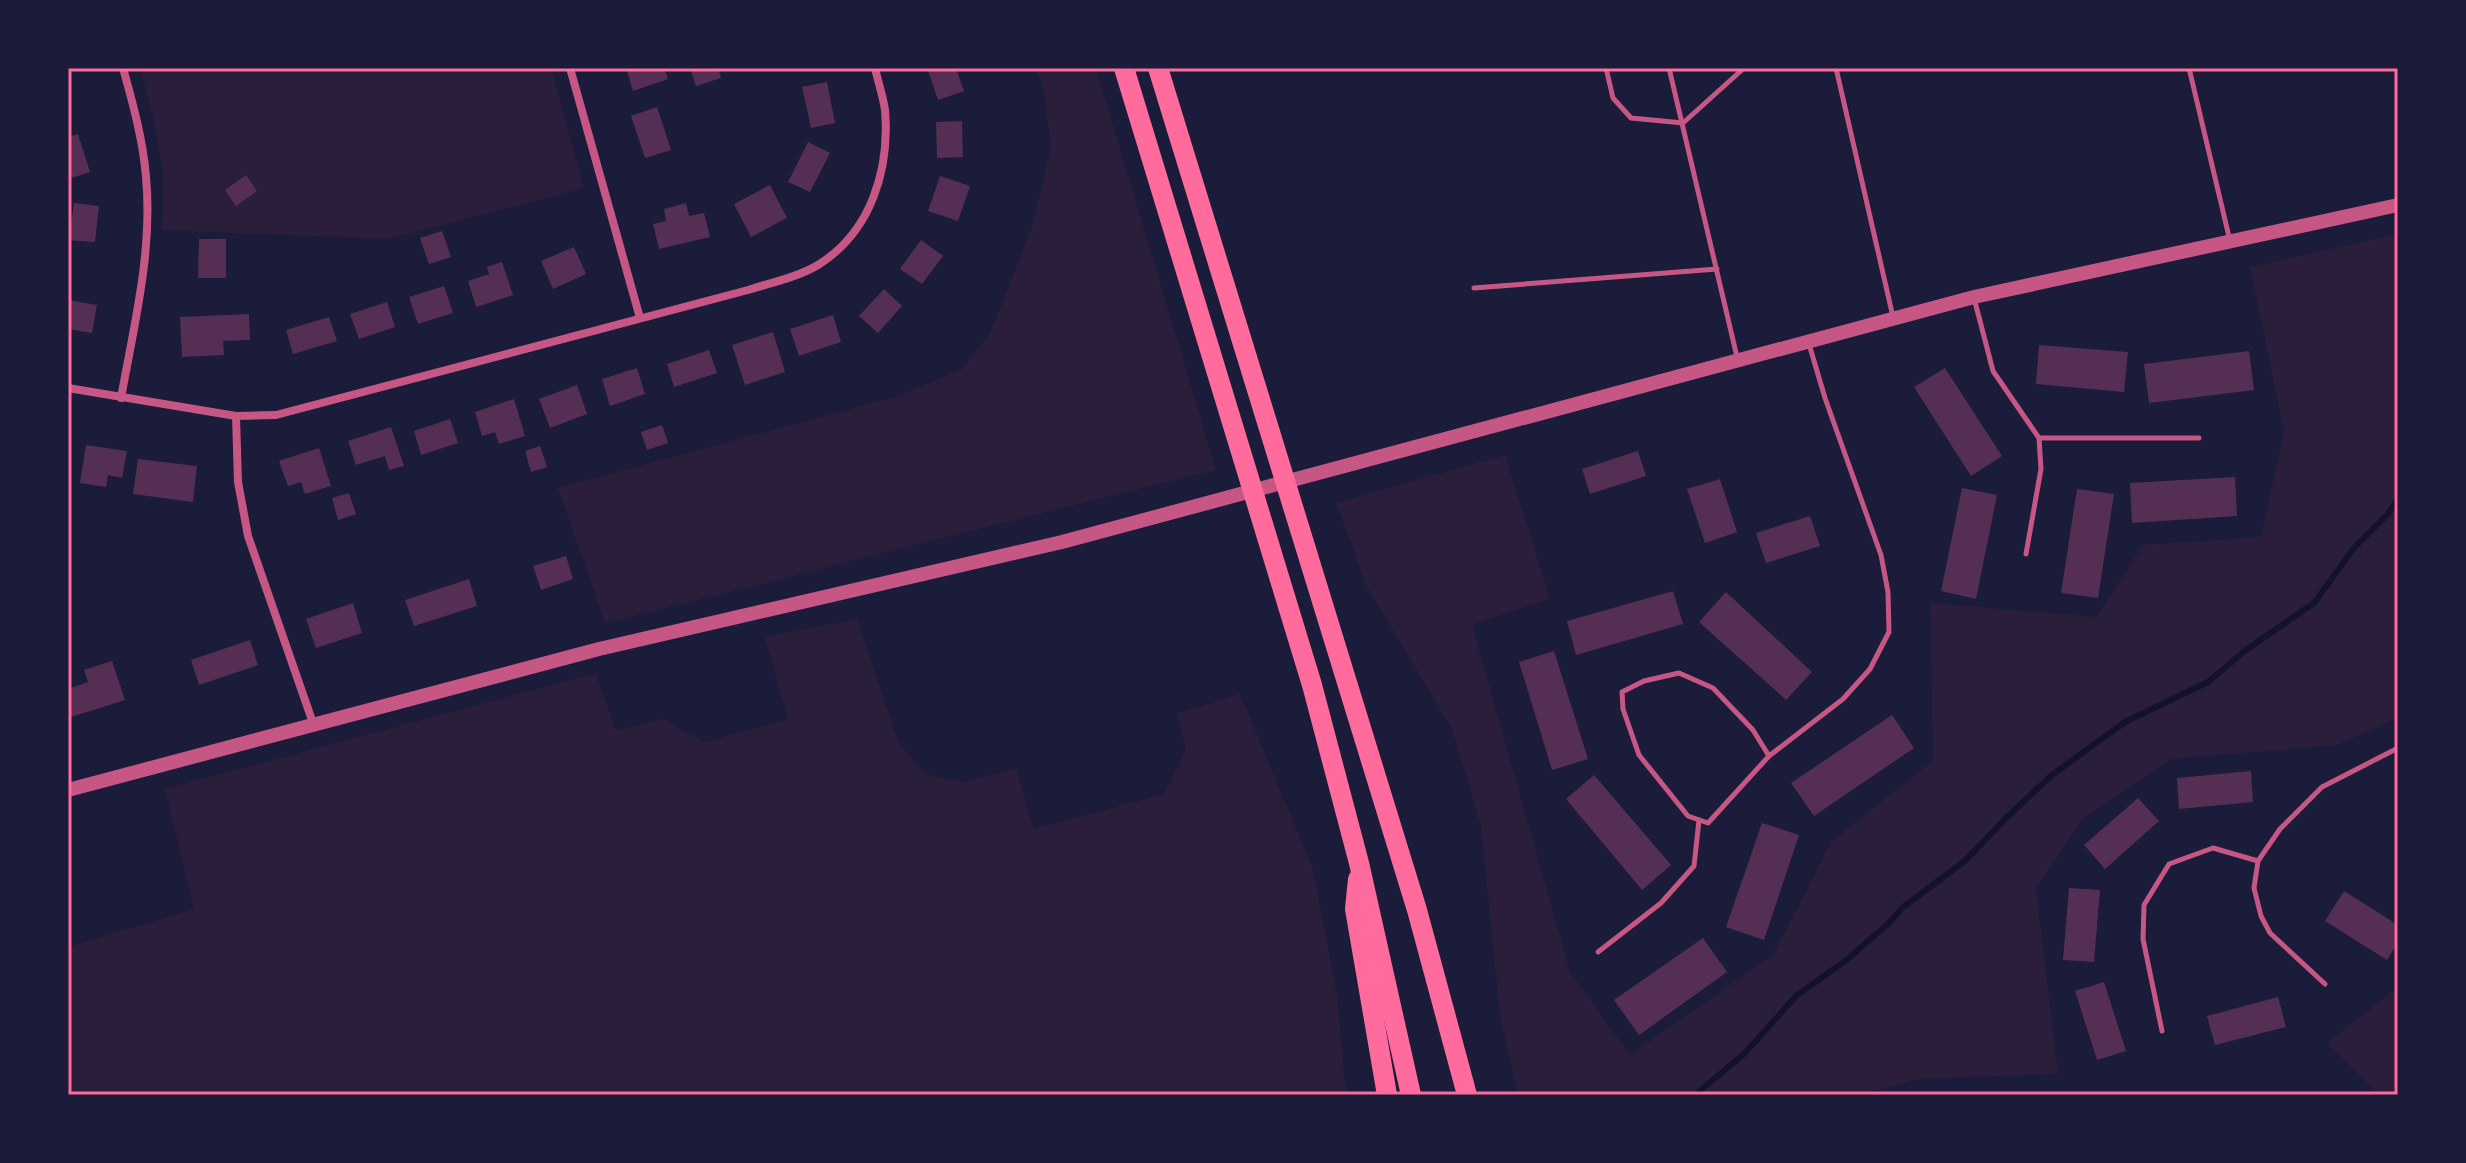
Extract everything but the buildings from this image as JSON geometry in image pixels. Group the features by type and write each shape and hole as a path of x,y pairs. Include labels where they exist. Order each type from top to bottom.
{"highway":[{"path":"1124,68 1312,685 1359,863 1411,1095"},
{"path":"1158,68 1417,910 1467,1095"},
{"path":"1359,863 1355,909 1387,1095"}],"street":[{"path":"121,398 142,284 148,215 141,137 123,68"},
{"path":"570,68 640,318"},
{"path":"68,388 236,416 276,415 748,290 816,266 848,241 881,181 886,138 885,108 875,68"},
{"path":"68,790 599,649 1047,545 1171,513 1974,297 2398,205"},
{"path":"236,416 238,482 248,536 314,727"}],"lane":[{"path":"1606,68 1613,98 1631,118 1683,123 1744,68"},
{"path":"1669,68 1739,362"},
{"path":"1836,68 1893,319"},
{"path":"2189,68 2230,242"},
{"path":"1474,288 1717,269"},
{"path":"1974,297 1993,371 2039,438 2041,469 2026,554"},
{"path":"1769,756 1753,730 1713,688 1679,673 1644,681 1622,692 1623,709 1639,755 1688,816 1708,823 1769,756 1843,699 1870,669 1889,632 1888,592 1881,555 1825,398 1809,343"},
{"path":"2039,438 2199,438"},
{"path":"2325,984 2270,933 2261,916 2254,888 2258,861 2280,829 2322,787 2398,748"},
{"path":"1598,952 1661,903 1694,866 1699,820"},
{"path":"2162,1031 2143,939 2144,905 2169,864 2213,848 2258,861"}],"shaded area":[{"path":"140,68 551,68 584,188 389,239 162,230 163,171"},
{"path":"1036,68 1096,68 1216,470 605,623 558,488 895,397 962,369 990,334 1032,227 1051,147 1044,91"},
{"path":"2398,234 2398,718 2337,745 2171,759 2084,817 2036,888 2058,1074 1918,1079 1859,1095 1518,1095 1500,1016 1481,826 1452,729 1367,587 1336,503 1505,455 1550,599 1472,625 1570,972 1630,1055 1773,955 1831,842 1933,761 1930,603 2096,617 2143,545 2261,537 2284,431 2250,267"},
{"path":"857,619 899,743 925,774 963,782 1016,769 1034,829 1164,794 1186,750 1177,714 1240,694 1313,869 1337,995 1346,1095 68,1095 68,947 194,909 165,789 596,673 616,731 662,719 704,742 788,720 765,637"},
{"path":"2398,987 2398,1095 2380,1095 2327,1043"}],"waterway":[{"path":"1695,1095 1745,1053 1797,995 1844,962 1902,908 1966,860 2052,775 2125,722 2208,682 2246,650 2314,603 2354,548 2388,514 2398,499"}]}
